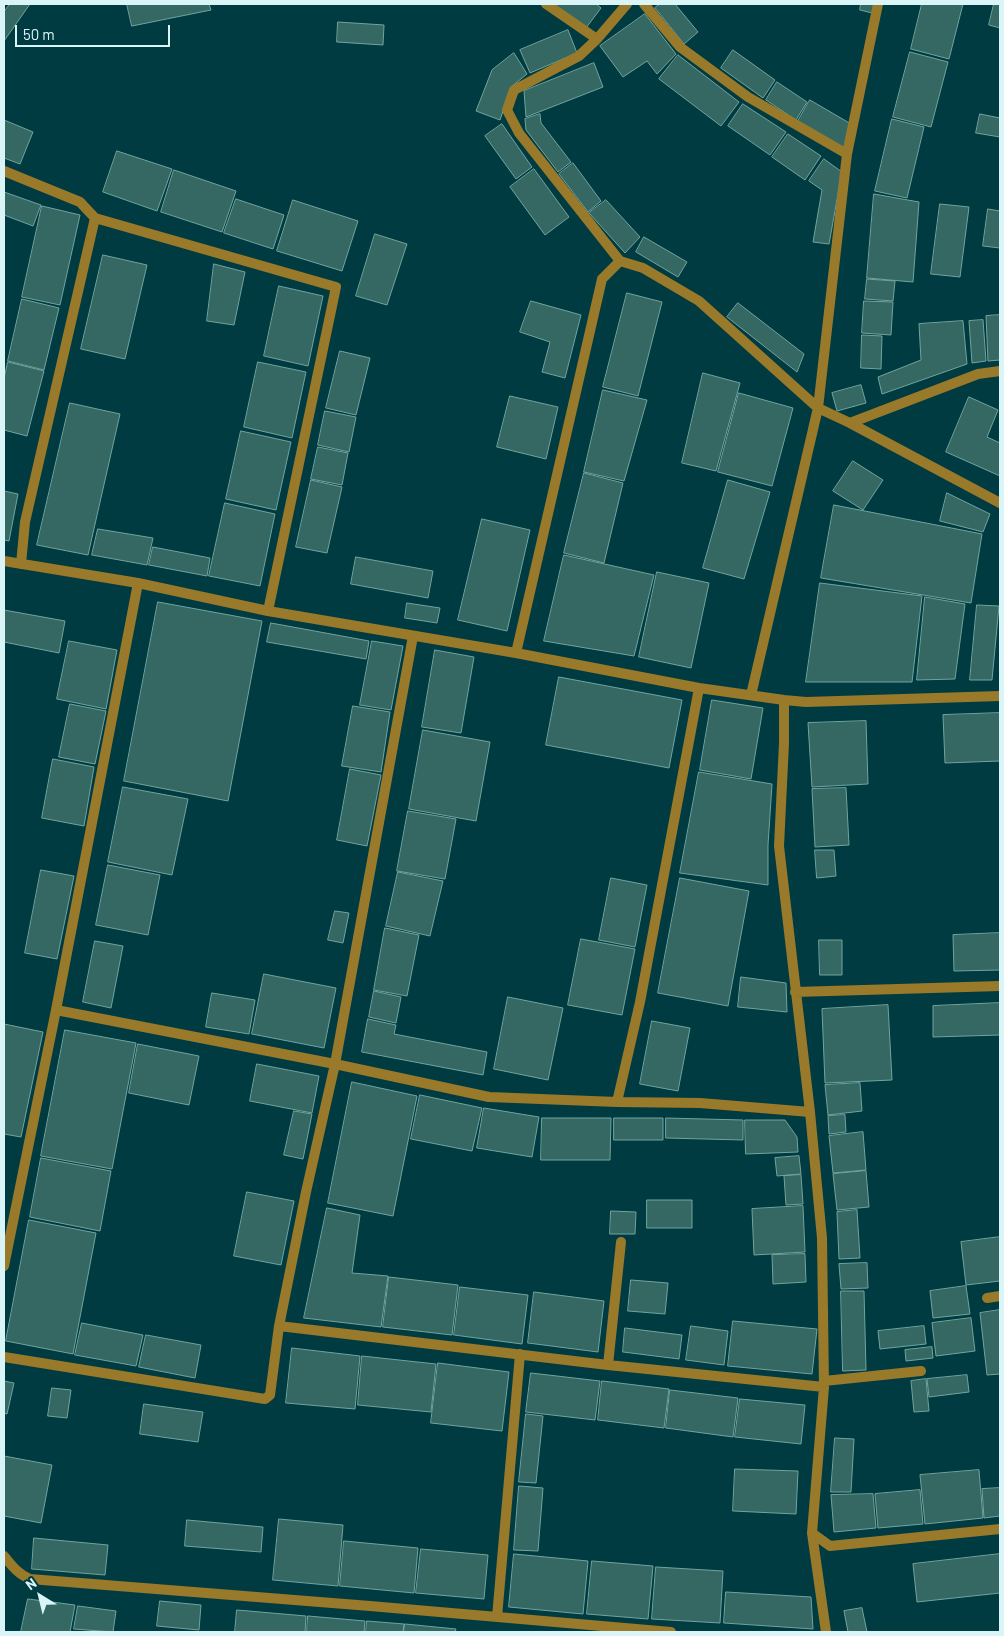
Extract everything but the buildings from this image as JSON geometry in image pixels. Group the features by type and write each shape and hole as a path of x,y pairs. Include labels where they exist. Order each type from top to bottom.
{"street":[{"path":"546,4 597,39"},
{"path":"627,4 597,39 579,56 514,90 507,110 519,133 620,261 642,268 699,301 818,408 850,423 1000,503"},
{"path":"644,4 680,47 748,97 847,154"},
{"path":"751,694 818,408 847,154 878,4"},
{"path":"4,171 80,202 95,218 336,287 268,611"},
{"path":"20,564 25,522 95,218"},
{"path":"516,653 602,279 620,261"},
{"path":"850,423 978,374 1000,371"},
{"path":"4,561 138,583 268,611 516,653 699,688 784,700 806,702 1000,696"},
{"path":"4,1266 56,1010 138,583"},
{"path":"4,1357 265,1399 270,1395 279,1326 306,1192 335,1064 412,636"},
{"path":"616,1102 640,1002 699,688"},
{"path":"784,700 779,846 810,1112 822,1238 824,1384 812,1533 826,1632"},
{"path":"796,992 1000,986"},
{"path":"56,1010 335,1064 489,1097 700,1103 810,1112"},
{"path":"608,1365 621,1242"},
{"path":"987,1298 1000,1296"},
{"path":"279,1326 608,1365 824,1384 921,1371"},
{"path":"497,1617 520,1354"},
{"path":"812,1533 830,1546 1000,1529"},
{"path":"4,1556 13,1568 30,1579 671,1632"}]}
